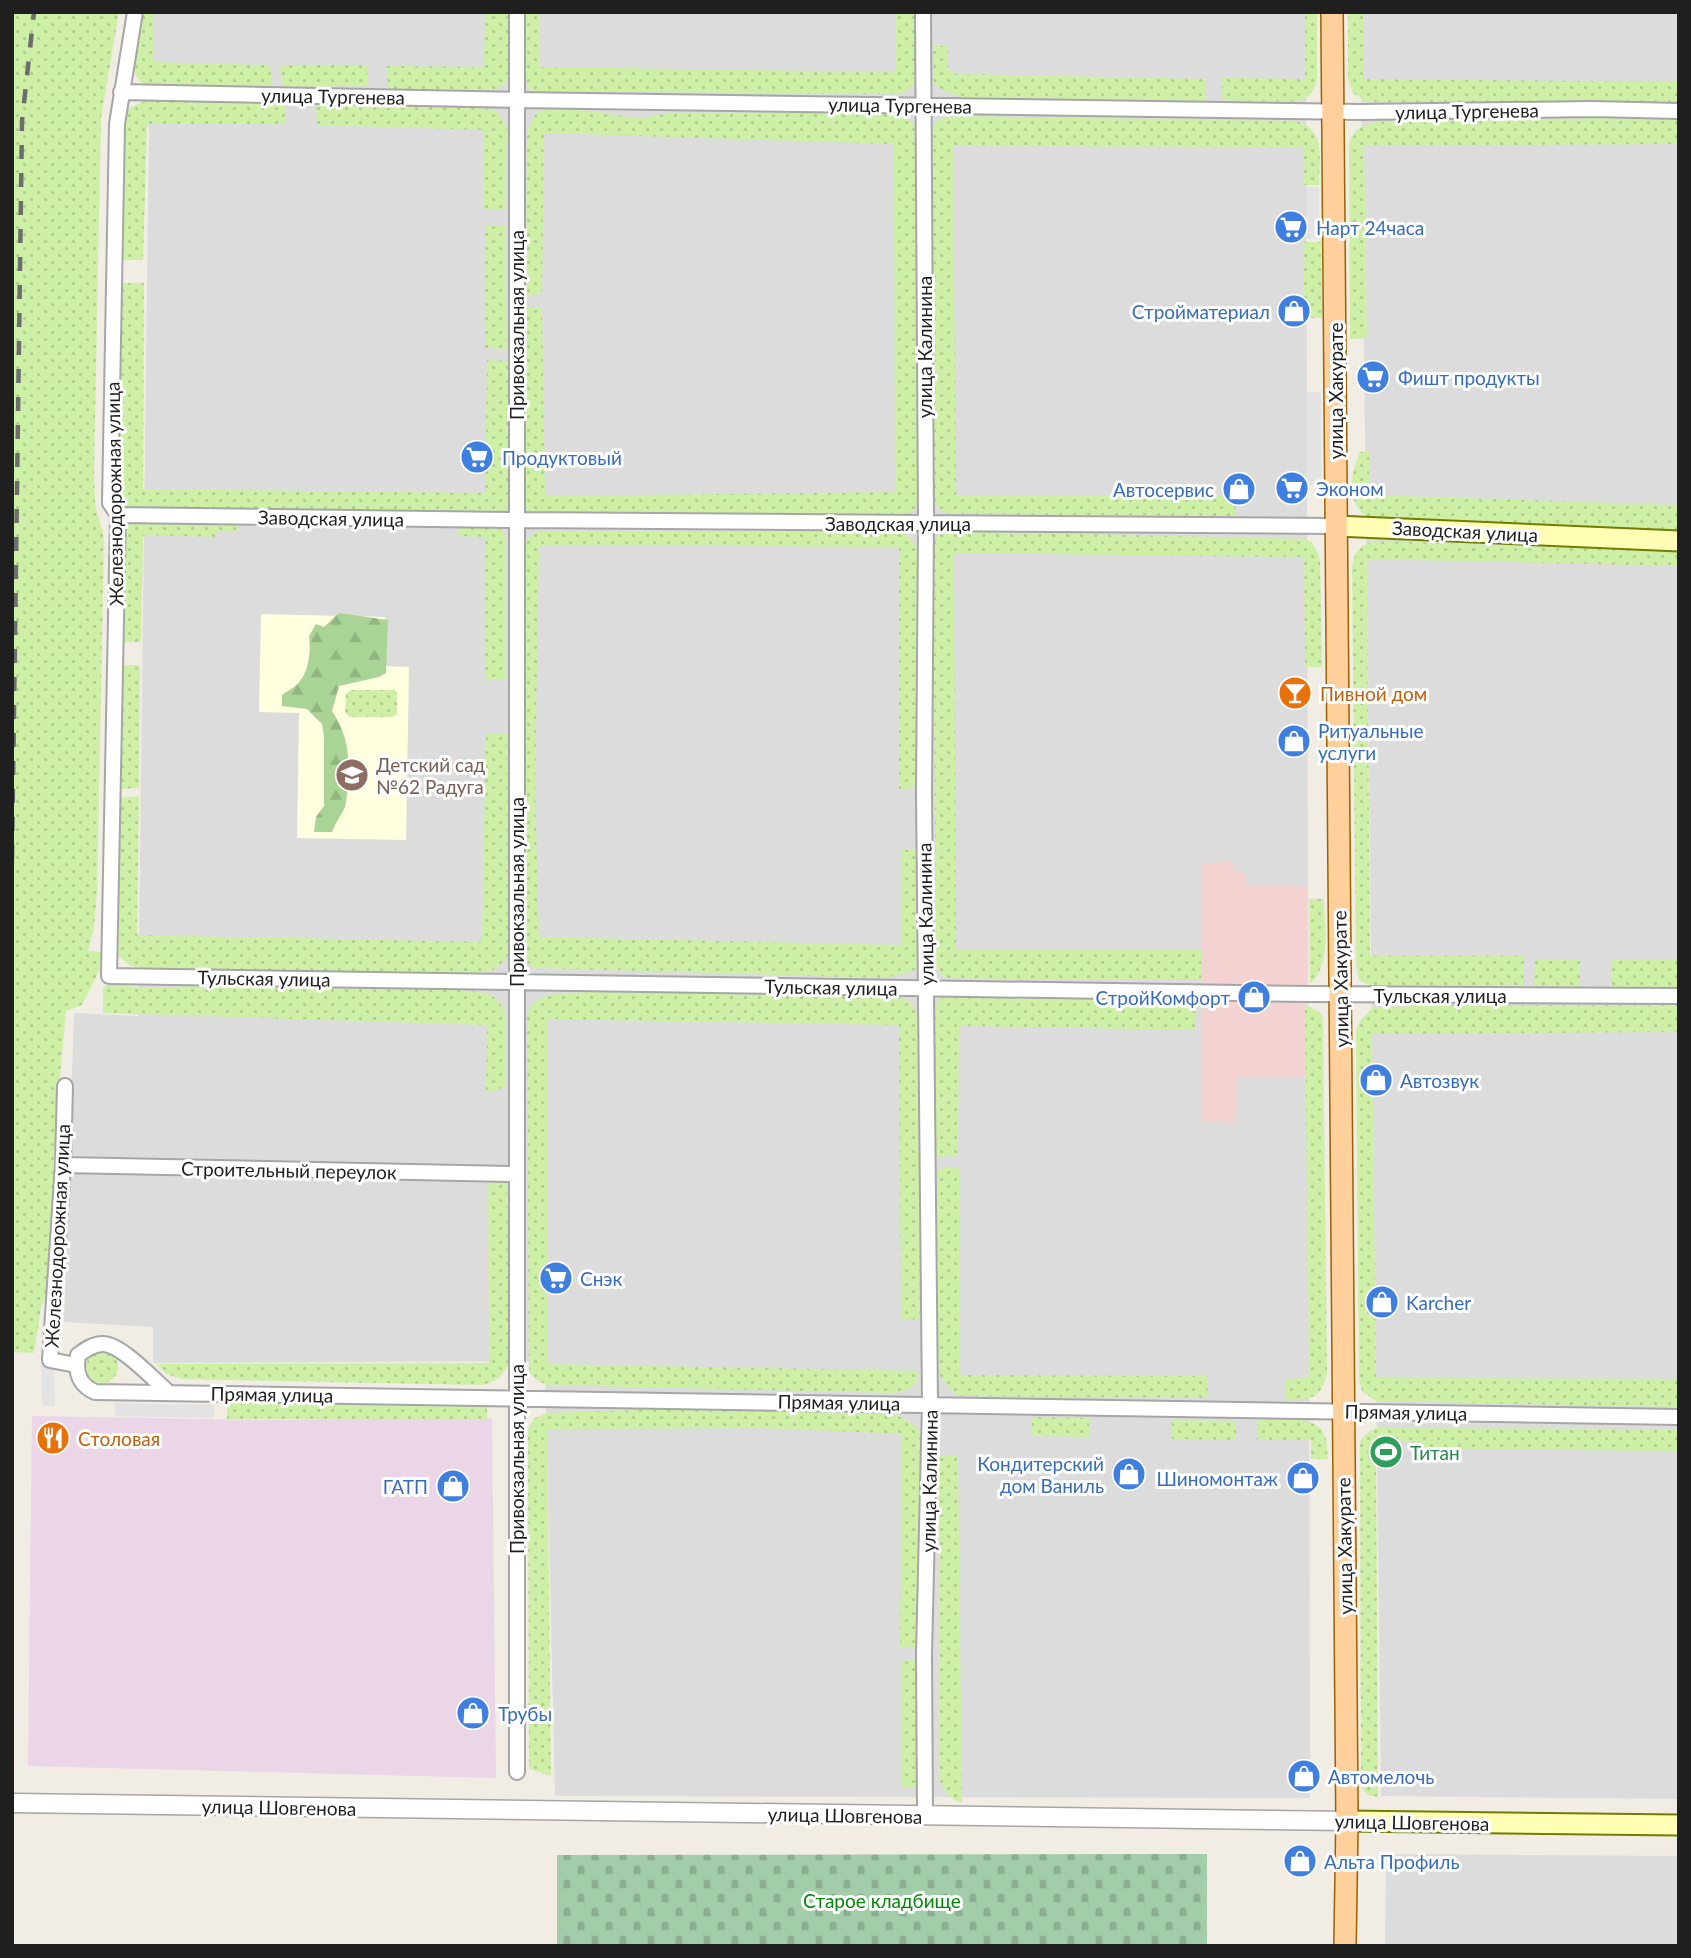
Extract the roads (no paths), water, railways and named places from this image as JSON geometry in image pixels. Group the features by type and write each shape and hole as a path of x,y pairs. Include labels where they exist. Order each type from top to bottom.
{"main road":[{"name":"улица Хакурате","path":"1332,12 1347,1821 1345,1946"},
{"name":"Заводская улица","path":"1336,526 1679,541"},
{"name":"улица Шовгенова","path":"1347,1821 1679,1825"}],"street":[{"name":"Железнодорожная улица","path":"109,976 118,515 110,503 117,124 135,12"},
{"name":"Привокзальная улица","path":"517,12 517,1772"},
{"name":"улица Калинина","path":"923,12 926,523 924,795 930,1403 925,1640 925,1816"},
{"name":"улица Тургенева","path":"121,92 1333,111 1679,111"},
{"name":"Заводская улица","path":"118,515 1336,526"},
{"name":"Тульская улица","path":"109,976 1340,995 1679,996"},
{"name":"Железнодорожная улица","path":"65,1086 63,1165 50,1360 76,1365"},
{"name":"Строительный переулок","path":"63,1165 516,1174"},
{"path":"76,1365 78,1355 87,1348 105,1344 120,1350 167,1391"},
{"name":"Прямая улица","path":"76,1365 77,1375 85,1388 95,1392 930,1403 962,1406 1679,1417"},
{"name":"улица Шовгенова","path":"12,1803 1347,1821"}],"railway":[{"path":"12,859 22,121 34,12"}],"place":[{"name":"Нарт 24часа","path":"1291,227"},
{"name":"Стройматериал","path":"1294,311"},
{"name":"Фишт продукты","path":"1373,377"},
{"name":"Продуктовый","path":"477,457"},
{"name":"Эконом","path":"1292,488"},
{"name":"Автосервис","path":"1239,489"},
{"name":"Пивной дом","path":"1295,693"},
{"name":"Ритуальные услуги","path":"1294,741"},
{"name":"Детский сад №62 Радуга","path":"352,775"},
{"name":"СтройКомфорт","path":"1254,997"},
{"name":"Автозвук","path":"1376,1080"},
{"name":"Снэк","path":"556,1278"},
{"name":"Karcher","path":"1382,1302"},
{"name":"Столовая","path":"53,1438"},
{"name":"Титан","path":"1386,1452"},
{"name":"Кондитерский дом Ваниль","path":"1129,1474"},
{"name":"Шиномонтаж","path":"1303,1478"},
{"name":"ГАТП","path":"453,1486"},
{"name":"Трубы","path":"473,1713"},
{"name":"Автомелочь","path":"1304,1776"},
{"name":"Альта Профиль","path":"1300,1861"}],"park label":[{"name":"Старое кладбище","path":"882,1900"}]}
